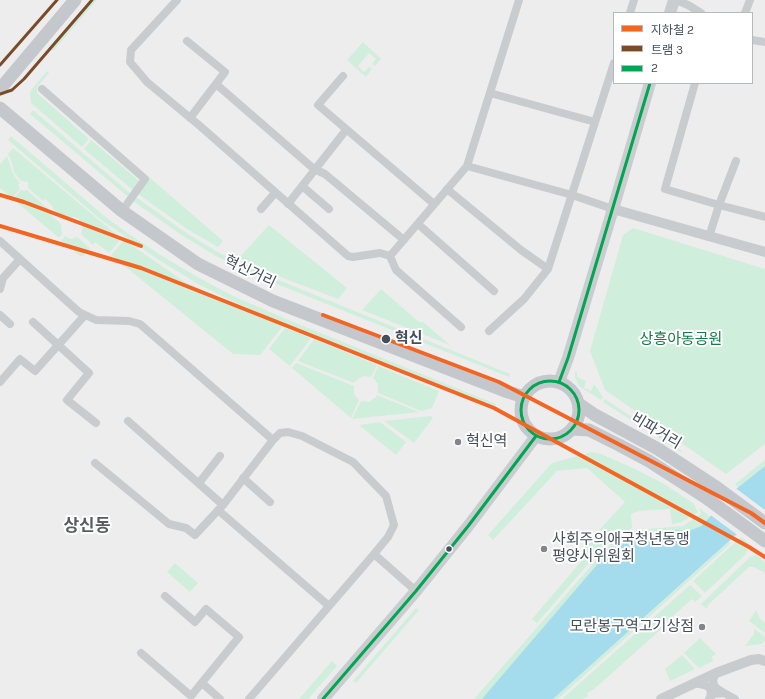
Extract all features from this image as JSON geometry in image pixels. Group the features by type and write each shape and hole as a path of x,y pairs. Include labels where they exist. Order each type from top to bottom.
{"main road":[{"path":"0,88 75,0"},
{"path":"670,12 675,0"},
{"path":"559,382 568,358 650,84"},
{"name":"혁신거리","path":"0,108 122,211 198,264 273,301 505,391 524,396"},
{"path":"549,381 559,382 571,390 575,395 579,404 580,415 574,429 561,438 551,440 536,436 524,425 521,415 521,405 524,396 530,388 539,383 549,381"},
{"name":"비파거리","path":"579,404 658,449 716,487 765,523"},
{"name":"비파거리","path":"574,429 588,430 619,444 649,461 705,497 762,539"},
{"path":"322,699 416,591 469,526 536,436"}],"street":[{"path":"177,0 131,50 130,62 147,82 348,256 353,257 380,253 390,256"},
{"path":"630,12 634,0"},
{"path":"675,0 688,5 699,12"},
{"path":"745,12 750,0"},
{"path":"390,256 467,166 518,1"},
{"path":"753,40 765,42"},
{"path":"187,41 225,72 190,118"},
{"path":"489,331 524,299 548,269 613,66"},
{"path":"343,76 318,105 434,204"},
{"path":"216,84 314,169 324,174 404,240"},
{"path":"696,84 665,189 765,217"},
{"path":"42,89 145,180 122,211"},
{"path":"490,93 595,122"},
{"path":"288,204 346,130"},
{"path":"709,237 719,205 736,161"},
{"path":"467,166 572,195 613,209 765,252"},
{"path":"302,186 329,209"},
{"path":"447,189 521,250 548,269"},
{"path":"261,209 275,193"},
{"path":"418,224 494,291"},
{"path":"0,241 79,312 96,320 129,321 140,324 273,440"},
{"path":"390,256 396,270 461,327"},
{"path":"0,289 3,278 20,259"},
{"path":"0,315 10,324"},
{"path":"0,382 20,359 35,371 85,315"},
{"path":"33,322 89,373 67,400 96,423"},
{"path":"128,421 199,482 220,507 330,606"},
{"path":"95,463 169,524 186,528 195,535 220,507 280,433 288,432 302,436 353,462 386,496 394,525 388,537 249,699"},
{"path":"199,482 220,456"},
{"path":"243,478 270,502"},
{"path":"374,554 416,591"},
{"path":"141,653 191,696 239,637 206,609 195,622 166,596"},
{"path":"661,699 709,687 751,660 759,659 765,661"},
{"path":"202,683 220,699"},
{"path":"709,687 714,694 724,693"},
{"path":"709,687 735,699"}],"green space":[{"path":"92,0 97,0 54,50 49,51"},
{"path":"363,42 381,59 375,66 372,64 376,59 369,53 358,66 364,72 369,67 372,69 366,77 347,60"},
{"path":"47,71 49,73 37,87 37,93 89,139 82,147 31,103 31,90"},
{"path":"33,110 132,195 126,195 30,114"},
{"path":"11,136 103,215 162,256 201,279 233,296 291,321 496,404 494,409 289,326 198,284 159,260 100,219 8,140"},
{"path":"91,140 138,180 139,183 134,191 84,149"},
{"path":"13,148 122,238 109,253 95,242 93,245 81,234 82,224 78,218 71,217 65,220 45,199 43,201 28,188 28,182 21,181 14,172 8,154"},
{"path":"7,156 13,174 20,183 18,185 20,189 12,198 0,188 0,164"},
{"path":"149,177 223,241 218,247 187,229 138,194"},
{"path":"21,190 27,190 54,214 52,216 61,224 62,234 59,238 13,199"},
{"path":"136,197 185,232 216,251 256,271 510,374 509,377 254,275 214,255 183,236 133,201"},
{"path":"269,225 347,288 338,299 278,276 239,258"},
{"name":"상흥아동공원","path":"633,228 765,269 765,444 726,474 605,390 590,351 623,235"},
{"path":"64,236 71,239 77,237 90,248 83,256 80,256 61,240"},
{"path":"124,240 185,282 283,326 260,355 233,354 111,255"},
{"path":"381,289 419,322 423,322 450,345 362,310"},
{"path":"285,328 311,338 290,366 269,349"},
{"path":"314,339 377,365 371,377 363,376 354,383 298,361"},
{"path":"296,363 354,386 354,394 359,400 351,418 292,368"},
{"path":"378,366 439,391 432,408 421,411 378,393 378,384 373,378"},
{"path":"575,371 577,372 577,377 586,381 584,388 591,391 594,384 603,397 601,400 579,386 575,377"},
{"path":"377,395 419,412 352,419 361,401 369,402"},
{"path":"605,399 682,451 681,452 603,402"},
{"path":"431,416 433,418 414,443 384,421"},
{"path":"380,422 406,442 396,455 359,425"},
{"path":"592,452 601,454 635,469 664,484 693,503 698,512 682,522 672,524 670,509 639,511 631,514 632,528 609,543 595,556 537,623 532,619 584,558 579,552 625,502 587,468 557,471 493,540 488,535 552,463"},
{"path":"765,460 765,466 738,487 735,484"},
{"path":"699,508 709,516 701,526 690,531 675,530 632,536 615,547 601,560 490,691 482,699 474,699 607,548 619,539 637,530 683,526 701,514"},
{"path":"741,537 750,544 746,554 705,593 693,581"},
{"path":"729,542 731,543 558,699 553,699"},
{"path":"756,555 765,562 765,573 754,567 749,567 708,605 707,609 701,604 750,557"},
{"path":"175,563 198,583 190,592 167,572"},
{"path":"690,585 702,596 695,602 692,599 665,623 666,625 593,690 587,693 588,696 583,699 562,699"},
{"path":"416,608 419,610 356,683 353,681"},
{"path":"756,610 760,619 765,623 765,633 749,621"},
{"path":"754,629 765,636 765,640 762,644 745,646 754,634"},
{"path":"700,638 716,654 712,657 713,661 699,668 684,653"},
{"path":"682,655 695,669 670,681 665,669"},
{"path":"332,661 337,666 308,699 299,699"}],"water":[{"path":"765,466 765,509 553,699 482,699 601,560 615,547 625,540 641,534 675,530 689,531 701,526 736,489"}],"pier":[{"path":"734,487 765,510 765,512 739,536 709,514"}],"metro line":[{"name":"2","path":"0,195 24,202 141,246"},
{"name":"2","path":"0,226 141,268 494,408 765,557"},
{"name":"2","path":"323,315 499,382 751,513 765,523"}],"tram line":[{"name":"3","path":"0,65 57,0"},
{"name":"3","path":"0,94 12,90 24,79 92,0"}],"transit line":[{"name":"2","path":"559,382 568,358 650,84"},
{"name":"2","path":"544,381 556,381 571,389 579,404 579,410 579,416 571,431 556,439 544,439 529,431 521,416 521,404 529,389 544,381"},
{"name":"2","path":"323,699 416,591 469,525 536,436"}],"place":[{"name":"혁신","path":"386,339"},
{"name":"혁신역","path":"458,442"},
{"name":"사회주의애국청년동맹 평양시위원회","path":"544,549"},
{"name":"모란봉구역고기상점","path":"702,627"}],"district":[{"name":"상신동","path":"87,526"}]}
